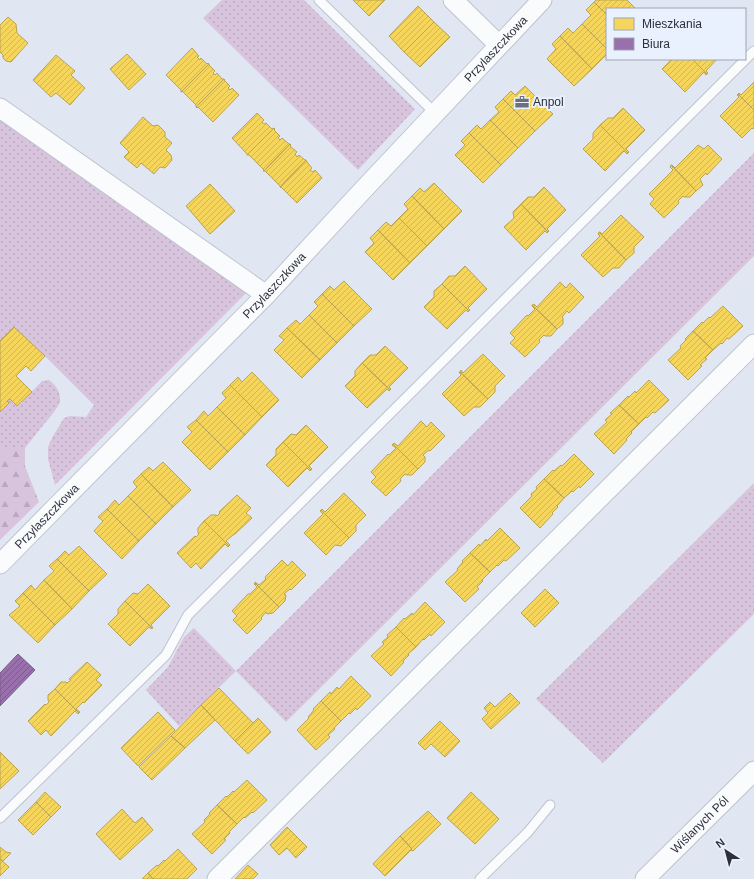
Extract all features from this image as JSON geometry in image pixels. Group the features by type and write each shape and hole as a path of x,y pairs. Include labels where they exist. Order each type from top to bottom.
{"street":[{"path":"453,0 499,46"},
{"name":"Przylaszczkowa","path":"0,564 266,294 357,195 542,0"},
{"path":"0,108 266,294"},
{"path":"217,879 754,344"},
{"name":"Wiślanych Pól","path":"645,879 754,771"}],"lane":[{"path":"319,0 435,113"},
{"path":"746,59 754,51"},
{"path":"0,818 166,654 188,615 745,60"},
{"path":"480,879 528,832 550,805"}],"green space":[{"path":"222,0 304,0 415,109 358,170 203,18"},
{"path":"0,120 248,291 55,485 48,459 48,447 53,436 64,418 70,416 86,417 94,405 14,327 0,341"},
{"path":"754,153 754,256 286,722 236,671"},
{"path":"49,380 54,384 60,395 60,402 56,409 25,448 0,448 0,412 8,403 7,401 10,399 18,406 42,381"},
{"path":"0,448 25,448 25,466 39,502 0,540"},
{"path":"754,483 754,614 603,763 536,699"},
{"path":"194,628 236,671 179,726 146,690 168,667 184,637"}],"building: Mieszkania":[{"path":"353,0 385,0 369,16"},
{"path":"596,0 627,0 635,8 606,8 606,14 594,2"},
{"path":"594,2 606,14 606,48 582,24 591,15 586,10"},
{"path":"418,6 434,22 404,52 389,36"},
{"path":"8,17 16,24 17,33 28,43 11,62 6,61 0,52 0,25"},
{"path":"434,22 450,37 420,67 404,52"},
{"path":"582,24 606,48 606,55 592,69 560,36 568,28 573,33"},
{"path":"560,36 592,69 574,86 547,59 556,49 552,44"},
{"path":"192,48 199,56 197,57 200,60 201,58 209,64 181,92 181,90 166,75"},
{"path":"127,54 146,74 129,90 110,69"},
{"path":"56,55 75,71 71,75 85,88 70,105 56,93 51,97 33,80"},
{"path":"671,60 693,60 707,74 706,75 704,72 685,92 662,69"},
{"path":"693,60 716,60 706,71 708,73 707,74"},
{"path":"209,64 215,71 213,73 215,75 217,73 222,79 224,79 196,107 196,105 182,91"},
{"path":"224,79 230,86 228,88 230,90 232,88 239,95 213,122 198,107 196,107"},
{"path":"754,82 754,110 738,94 739,93 741,95"},
{"path":"525,86 553,114 535,131 503,99 511,91 515,95"},
{"path":"738,94 754,110 754,129 752,128 742,138 720,116 739,97 737,95"},
{"path":"503,99 535,131 518,148 490,120 499,112 495,107"},
{"path":"623,108 645,130 626,149 629,152 628,153 600,125 608,118 613,118"},
{"path":"257,113 264,120 262,122 264,124 266,123 272,129 274,128 247,155 232,138"},
{"path":"143,117 153,126 158,125 165,132 165,137 172,143 166,150 171,155 172,160 165,168 160,167 154,174 141,163 137,168 124,157 129,152 120,143"},
{"path":"490,120 518,148 501,165 469,133 477,125 481,129"},
{"path":"600,125 628,153 627,154 624,151 605,171 583,149 593,139 593,133"},
{"path":"274,128 280,136 278,138 280,140 282,138 290,144 264,171 263,171 264,170 249,155 247,155"},
{"path":"469,133 501,165 483,183 455,155 465,145 461,141"},
{"path":"290,144 290,146 297,152 295,154 297,157 299,155 306,160 280,187 264,171"},
{"path":"698,145 704,149 708,145 722,159 707,175 706,173 700,179 703,185 696,191 671,165 675,168"},
{"path":"306,160 312,168 310,170 313,172 315,170 322,178 297,203 280,187"},
{"path":"671,165 696,191 690,197 683,196 678,201 679,203 664,218 650,204 654,199 649,194 673,170 670,167"},
{"path":"434,183 462,211 444,229 412,196 420,188 424,192"},
{"path":"210,184 235,211 210,234 186,206"},
{"path":"544,187 566,210 547,229 549,231 548,232 521,204 528,197 534,197"},
{"path":"412,196 444,229 427,246 399,218 408,209 404,204"},
{"path":"521,204 548,232 547,233 545,231 526,250 504,227 514,218 513,212"},
{"path":"621,215 644,237 634,247 634,253 626,260 599,232 602,234"},
{"path":"399,218 427,246 410,263 378,230 386,222 391,226"},
{"path":"378,230 410,263 393,280 365,252 374,243 370,238"},
{"path":"599,232 626,260 619,268 613,268 603,277 581,255 600,236 598,234"},
{"path":"465,266 487,289 468,308 470,310 469,311 442,284 449,276 455,276"},
{"path":"344,281 372,309 354,326 322,294 330,286 334,290"},
{"path":"560,282 566,288 570,283 584,297 569,313 567,311 562,317 563,324 557,329 532,305 534,304 537,307"},
{"path":"442,284 469,311 468,312 466,310 447,329 424,307 434,297 434,291"},
{"path":"322,294 354,326 337,343 309,315 318,306 314,302"},
{"path":"532,305 557,329 551,336 544,335 539,340 540,342 525,357 510,343 515,338 510,333 527,315 528,316 535,309"},
{"path":"723,306 743,326 729,339 727,338 722,344 721,343 713,350 693,331"},
{"path":"309,315 337,343 320,360 287,328 296,320 300,324"},
{"path":"14,327 45,356 31,371 26,366 16,376 32,392 17,406 10,399 7,401 9,403 0,412 0,341"},
{"path":"287,328 320,360 302,378 274,350 284,340 279,336"},
{"path":"693,331 713,350 705,358 707,359 700,365 702,366 688,380 668,360 681,348 680,346"},
{"path":"385,346 408,368 389,387 391,389 390,390 362,363 370,355 376,355"},
{"path":"483,354 505,376 495,386 495,392 488,399 460,372 461,370 463,373"},
{"path":"362,363 390,390 389,391 387,389 367,408 345,386 355,376 355,371"},
{"path":"252,372 279,400 262,417 230,385 238,377 242,382"},
{"path":"459,372 488,399 480,407 474,407 464,416 442,394 461,375"},
{"path":"649,380 669,400 655,413 653,412 639,424 619,405 635,391 636,393"},
{"path":"230,385 262,417 245,435 217,407 226,398 222,393"},
{"path":"619,405 639,424 614,454 594,434 607,422 605,420"},
{"path":"217,407 245,435 228,452 196,420 204,411 208,416"},
{"path":"196,420 228,452 210,470 182,442 192,432 187,427"},
{"path":"421,421 427,427 431,422 445,436 430,451 429,450 423,455 425,457 425,462 418,469 393,444 394,443 398,446"},
{"path":"306,425 328,447 309,466 312,469 311,470 283,442 291,434 296,435"},
{"path":"283,442 311,470 310,471 307,468 288,487 266,465 276,455 276,449"},
{"path":"393,444 418,469 412,475 405,474 400,479 401,481 386,496 371,482 376,477 371,472 388,454 389,455 396,448 392,445"},
{"path":"574,454 594,474 580,488 579,486 564,498 544,479 553,470 554,471 561,465 562,466"},
{"path":"163,462 191,490 173,507 141,474 149,467 153,471"},
{"path":"141,474 173,507 156,524 128,496 137,487 133,482"},
{"path":"544,479 564,498 552,513 553,514 540,528 520,508 532,496 531,494 537,489 536,487"},
{"path":"344,493 366,515 356,525 356,531 349,538 321,510 322,509 325,512"},
{"path":"237,495 251,508 246,513 252,518 226,541 230,545 229,546 204,521 211,515 217,516 220,513 219,512"},
{"path":"128,496 156,524 139,541 107,509 115,500 119,505"},
{"path":"107,509 139,541 122,559 94,531 103,521 98,517"},
{"path":"321,510 349,538 341,546 335,545 326,555 304,533 323,514 320,511"},
{"path":"204,521 229,546 228,547 225,544 201,569 196,563 191,568 177,553 199,534 198,528"},
{"path":"500,528 520,548 506,561 504,560 490,572 470,553 479,544 480,546 486,539 487,541"},
{"path":"79,546 107,574 89,591 57,559 65,551 69,555"},
{"path":"470,553 490,572 477,587 479,589 465,602 445,582 458,570 457,569 463,562 462,561"},
{"path":"57,559 89,591 72,609 44,580 54,571 49,566"},
{"path":"282,560 288,566 292,561 306,575 291,590 290,589 284,594 286,595 285,601 279,607 255,582 259,585"},
{"path":"44,580 72,609 55,625 23,593 31,585 35,590"},
{"path":"255,583 279,607 273,613 267,614 266,612 261,618 262,619 247,634 233,620 237,616 232,611 257,587 254,584"},
{"path":"148,584 170,606 151,625 153,628 125,601 133,593 138,594"},
{"path":"545,589 559,603 535,627 521,613"},
{"path":"23,593 55,625 38,643 9,615 20,606 15,601"},
{"path":"125,601 152,628 149,627 130,646 108,624 118,614 118,609"},
{"path":"425,602 445,622 431,636 430,634 424,640 423,639 416,647 396,627 404,618 405,619 412,613 413,615"},
{"path":"396,627 416,647 408,654 409,655 403,661 404,662 391,676 371,656 384,644 382,642"},
{"path":"87,662 101,675 96,680 102,685 76,709 80,712 79,713 55,689 61,682 67,683 71,680 69,679"},
{"path":"351,676 371,696 357,710 356,708 341,721 321,701 330,692 331,694 337,687 339,689"},
{"path":"219,688 253,723 235,741 201,705"},
{"path":"55,689 79,713 78,714 75,711 51,736 46,730 41,735 28,721 45,704 46,705 49,702 48,695"},
{"path":"510,693 520,703 491,729 482,719 488,713 484,708 490,702 495,707"},
{"path":"321,701 341,721 328,735 330,737 316,750 297,730 309,718 308,717 314,710 313,709"},
{"path":"201,705 215,720 185,748 171,736"},
{"path":"158,712 175,730 138,766 121,748"},
{"path":"258,718 271,732 248,754 235,741"},
{"path":"440,721 460,741 445,757 431,744 425,750 418,743"},
{"path":"171,736 185,748 152,780 139,767"},
{"path":"0,752 19,771 0,789"},
{"path":"247,780 267,800 253,813 252,812 245,818 244,817 237,824 217,805"},
{"path":"45,792 61,807 51,817 36,802"},
{"path":"471,792 499,819 475,844 447,818"},
{"path":"36,802 51,817 33,835 18,820"},
{"path":"217,805 237,824 224,839 226,840 212,854 192,834 205,822 204,820"},
{"path":"122,809 135,823 142,817 153,830 120,860 96,834"},
{"path":"428,811 441,824 413,851 400,836"},
{"path":"287,827 307,847 296,858 287,848 279,855 270,845"},
{"path":"400,836 412,849 385,876 373,864"},
{"path":"0,847 6,852 11,853 3,861 0,859"},
{"path":"178,849 197,869 187,879 153,879 148,873 164,860 165,861"},
{"path":"0,859 9,867 0,876"},
{"path":"248,865 258,874 253,879 235,879"},
{"path":"148,873 153,879 142,879"}],"building: Biura":[{"path":"18,654 35,670 0,706 0,673"}],"place":[{"name":"Anpol","path":"522,102"}]}
